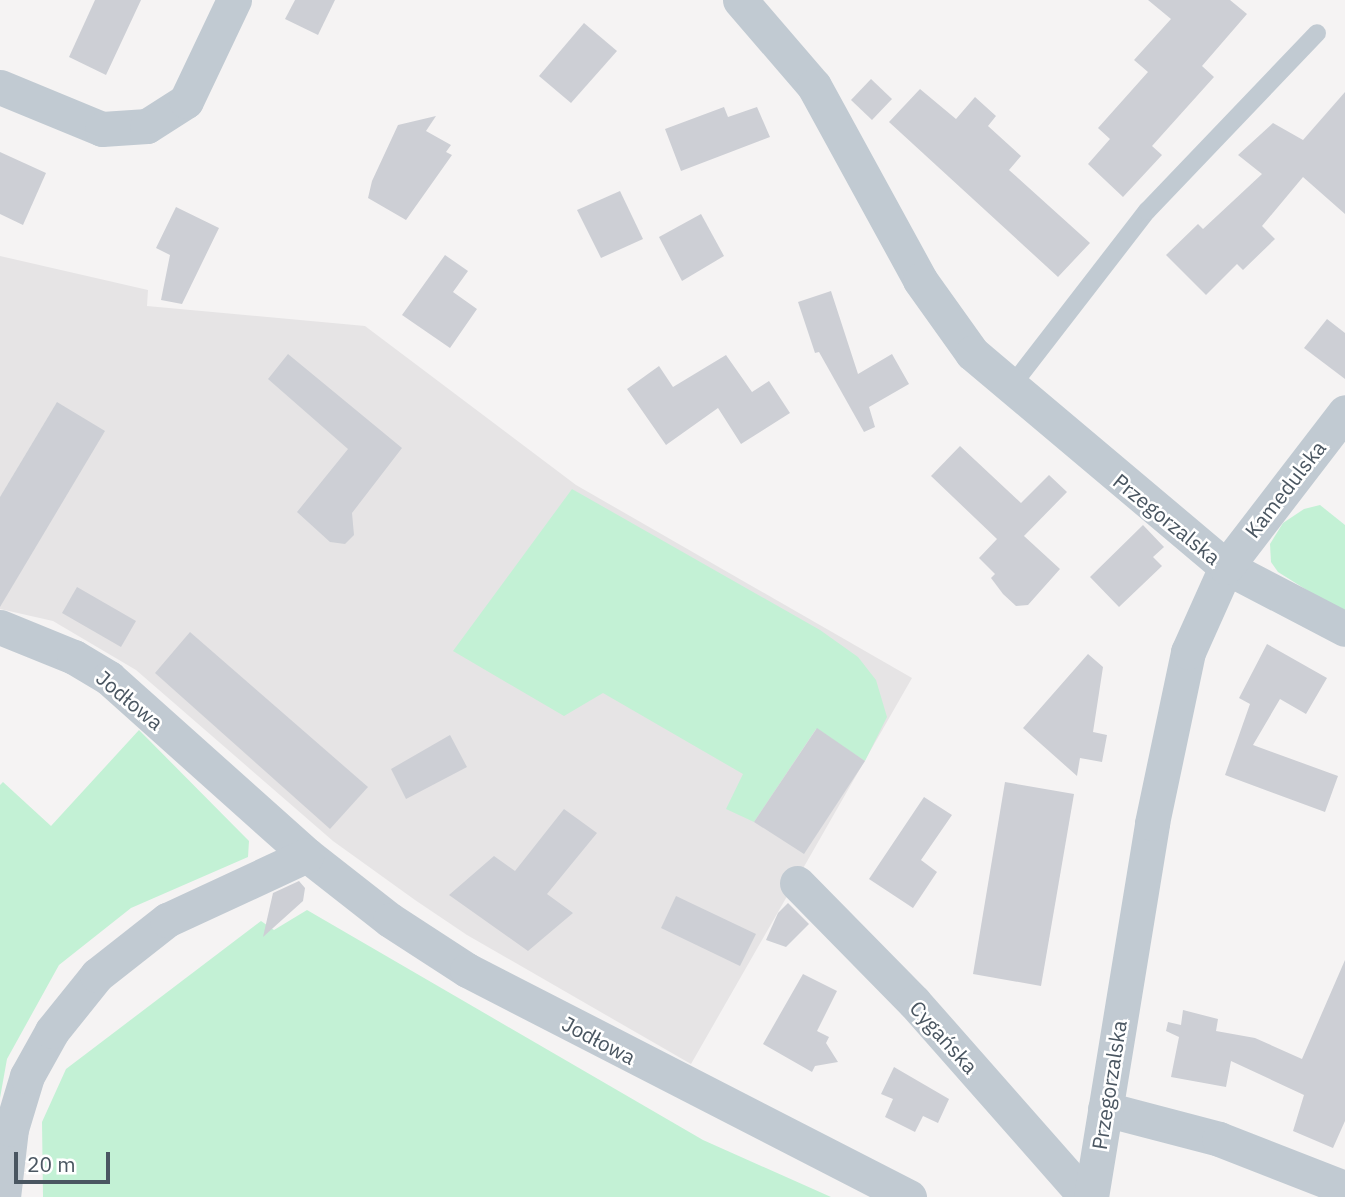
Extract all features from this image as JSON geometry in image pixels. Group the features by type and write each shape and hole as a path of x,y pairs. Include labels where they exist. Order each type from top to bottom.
{"street":[{"path":"0,87 102,130 146,126 186,101 234,0"},
{"name":"Przegorzalska","path":"740,0 814,86 913,269 972,353 1010,388 1226,567 1188,652 1152,823 1088,1197"},
{"name":"Kamedulska","path":"1226,567 1345,412"},
{"path":"1226,567 1345,629"},
{"name":"Jodłowa","path":"0,627 75,657 109,678 307,855 390,920 467,970 909,1197"},
{"path":"3,1197 11,1129 27,1076 52,1031 97,975 167,920 307,855"},
{"name":"Cygańska","path":"797,883 914,1002 1088,1197"},
{"path":"1105,1110 1219,1139 1345,1188"}],"lane":[{"path":"1010,388 1147,211 1317,33"}],"shaded area":[{"path":"0,256 148,290 147,306 365,326 576,485 912,678 691,1064 467,935 415,900 333,841 136,670 53,621 0,609"}],"green space":[{"path":"572,489 820,630 858,657 876,680 887,717 865,761 816,729 754,822 726,809 743,774 603,693 564,716 453,651"},
{"path":"1320,505 1345,525 1345,614 1278,572 1271,562 1270,544 1283,523 1304,509"},
{"path":"139,730 249,841 248,857 131,908 59,965 7,1059 0,1098 0,785 3,782 51,826"},
{"path":"307,910 703,1140 831,1197 43,1197 42,1122 66,1069 261,921 274,930"}],"building":[{"path":"95,0 141,0 106,75 69,57"},
{"path":"295,0 335,0 318,35 285,19"},
{"path":"1148,0 1230,0 1247,14 1202,66 1214,77 1152,146 1162,155 1123,197 1088,164 1110,139 1098,128 1148,72 1134,60 1171,19"},
{"path":"584,23 617,51 571,103 539,76"},
{"path":"871,79 892,99 872,120 851,100"},
{"path":"920,89 956,119 975,97 996,116 988,126 1021,156 1009,170 1090,243 1058,277 889,122"},
{"path":"1345,92 1345,214 1303,177 1262,226 1275,239 1243,270 1237,264 1206,295 1166,255 1198,224 1203,229 1262,174 1238,155 1273,123 1303,140"},
{"path":"724,107 728,117 757,107 770,137 681,171 665,129"},
{"path":"436,116 426,131 451,145 446,152 452,155 406,220 368,198 372,181 398,125"},
{"path":"0,152 46,173 23,225 0,214"},
{"path":"620,191 643,239 601,258 577,210"},
{"path":"176,207 219,228 182,304 161,300 170,255 156,248"},
{"path":"701,214 724,256 682,281 659,237"},
{"path":"445,255 468,271 453,292 477,309 450,348 402,315"},
{"path":"831,291 858,374 892,354 909,384 869,407 875,427 864,432 819,352 815,353 798,302"},
{"path":"1327,319 1345,333 1345,379 1304,348"},
{"path":"288,354 402,448 352,513 354,535 345,544 330,542 297,512 348,449 268,379"},
{"path":"726,355 752,392 769,381 790,413 741,444 718,408 666,445 627,389 659,366 673,387"},
{"path":"57,402 105,431 0,607 0,497"},
{"path":"960,446 1021,503 1049,475 1067,492 1024,536 1060,569 1028,605 1016,606 1003,594 991,578 995,574 979,558 997,539 931,476"},
{"path":"1143,525 1164,547 1153,557 1162,566 1119,607 1090,577"},
{"path":"77,587 136,621 121,647 62,613"},
{"path":"190,632 368,787 330,829 155,673"},
{"path":"1267,644 1327,678 1306,714 1280,699 1253,745 1338,776 1325,812 1225,775 1250,704 1239,698"},
{"path":"1088,654 1103,667 1093,732 1107,735 1102,762 1080,758 1077,776 1023,728"},
{"path":"817,728 865,761 804,854 754,822"},
{"path":"450,735 467,767 406,799 391,769"},
{"path":"1005,782 1074,794 1041,986 973,974"},
{"path":"924,797 952,815 921,860 937,872 913,908 869,879"},
{"path":"564,809 597,833 547,894 573,913 528,951 449,895 494,856 515,871"},
{"path":"299,881 305,888 303,901 263,937 273,893"},
{"path":"676,896 756,934 740,966 661,928"},
{"path":"788,903 809,924 786,947 766,940 778,913"},
{"path":"1345,960 1345,1121 1333,1148 1293,1131 1304,1095 1231,1061 1226,1087 1171,1077 1179,1037 1166,1031 1168,1022 1181,1025 1183,1010 1218,1019 1216,1031 1255,1038 1302,1059"},
{"path":"803,974 837,991 817,1031 829,1037 826,1043 838,1062 815,1066 812,1072 763,1044"},
{"path":"894,1067 949,1099 938,1123 923,1116 915,1132 885,1117 893,1099 881,1094"}]}
